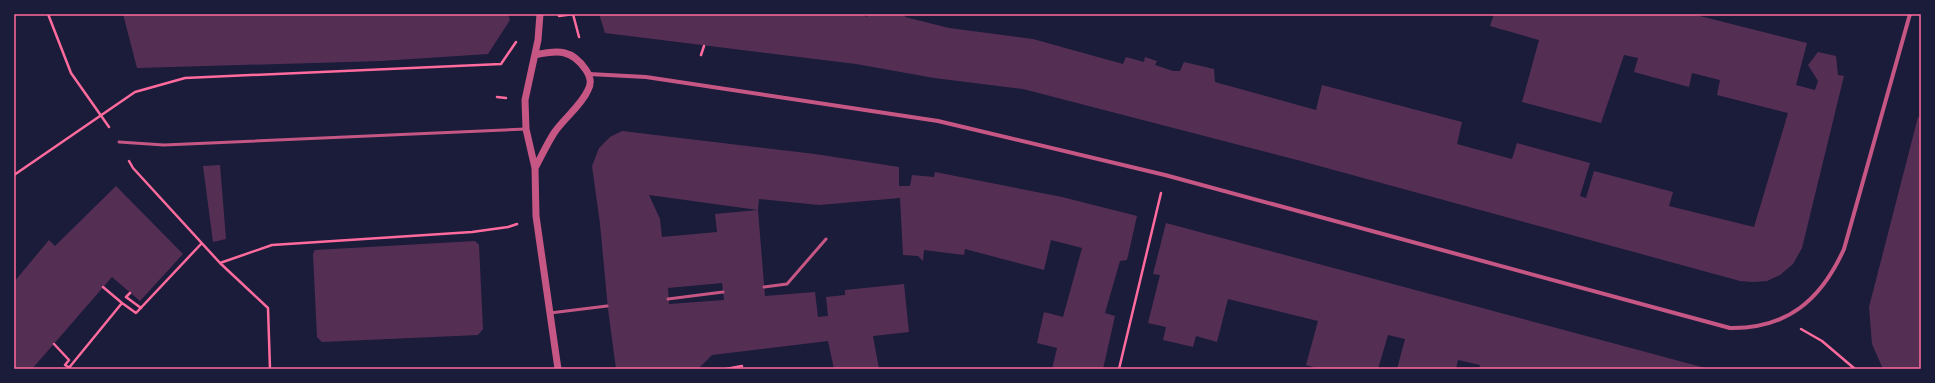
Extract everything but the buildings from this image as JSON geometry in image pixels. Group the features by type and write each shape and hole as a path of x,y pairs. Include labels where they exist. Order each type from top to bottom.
{"street":[{"path":"589,74 646,77 938,121 1165,175 1730,328 1750,328 1768,325 1783,318 1808,302 1821,290 1837,264 1844,249 1910,14"},
{"path":"540,17 535,55 526,100 526,129 535,168 536,216 558,369"},
{"path":"535,55 552,52 571,54 579,59 589,74 590,83 588,90 554,133 535,168"}],"lane":[{"path":"119,142 158,144 526,129"},
{"path":"764,287 787,284 826,239"},
{"path":"668,299 723,292"},
{"path":"550,314 607,306"}],"path":[{"path":"48,14 71,73 119,142 133,168 201,244 268,308 270,369"},
{"path":"14,175 135,92 185,78 501,64 525,30 540,17 574,14"},
{"path":"701,55 704,46"},
{"path":"1119,369 1165,175"},
{"path":"220,263 272,245 479,231 508,227 536,216"},
{"path":"103,287 136,313 201,244"},
{"path":"130,294 126,297 142,308"},
{"path":"54,344 69,360 66,365 69,368 122,302"},
{"path":"1783,318 1822,340 1855,369"},
{"path":"726,369 742,366"}]}
